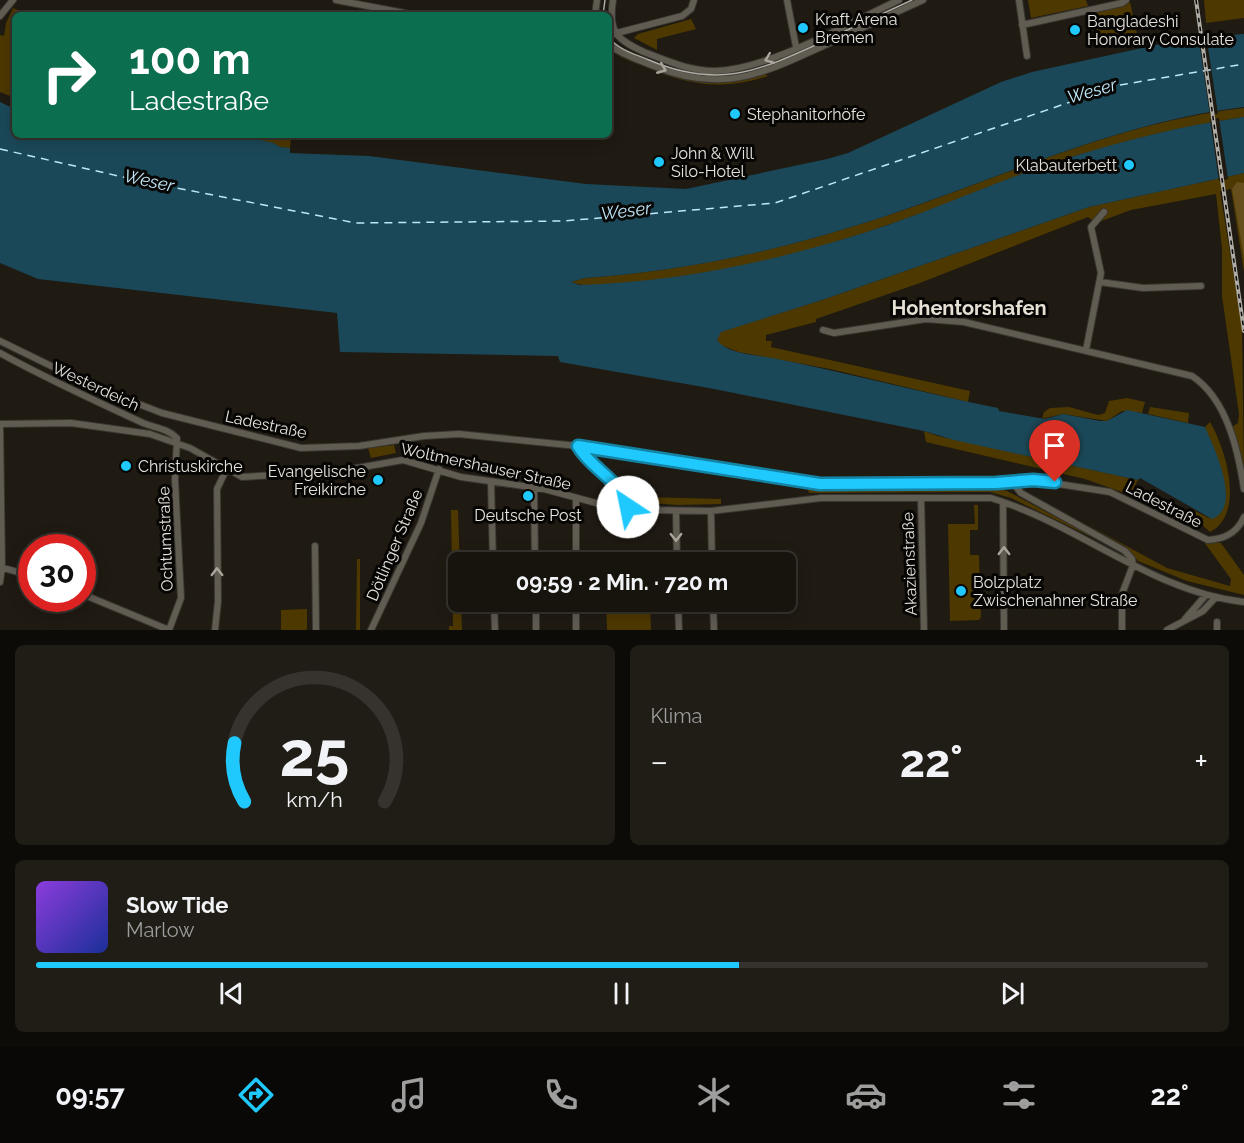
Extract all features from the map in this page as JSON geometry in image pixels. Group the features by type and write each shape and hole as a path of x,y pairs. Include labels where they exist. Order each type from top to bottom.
{"street":[{"path":"0,16 13,0"},
{"path":"337,0 399,12"},
{"path":"612,34 682,16 691,9 694,0"},
{"path":"787,0 796,47"},
{"path":"612,34 659,58 704,70 746,67 899,0"},
{"path":"612,47 677,75 703,80 733,80 780,66 923,0"},
{"path":"1019,0 1027,56"},
{"path":"1022,25 1122,3 1126,0"},
{"path":"1086,350 1100,282 1101,266 1090,232 1093,222 1104,212"},
{"path":"1100,282 1143,288 1202,286"},
{"path":"824,330 834,333 907,320 945,320 1183,373 1200,381 1207,388 1232,434 1244,489"},
{"name":"Ladestraße","path":"0,340 92,386 162,413 301,448 358,446 442,434 578,446 820,484 1033,480 1094,488 1134,501 1205,539 1216,539 1232,534 1244,517"},
{"name":"Westerdeich","path":"0,353 50,380 172,434 178,444"},
{"path":"87,396 92,386"},
{"path":"0,424 0,582"},
{"name":"Woltmershauser Straße","path":"0,424 86,424 150,434 204,455 235,475 251,477 340,471 403,460 461,477 534,488 576,499 676,511 711,511 821,498 977,497 1003,502 1133,565 1206,595 1244,602"},
{"name":"Ochtumstraße","path":"169,630 181,598 176,480 178,444"},
{"path":"578,446 585,458 621,492 628,507"},
{"name":"Dötlinger Straße","path":"371,630 421,523 439,469"},
{"path":"215,630 218,601 217,489 226,470"},
{"path":"491,482 493,552"},
{"path":"1012,482 1021,493 1125,551 1133,565 1122,594 1122,630"},
{"path":"534,488 535,552"},
{"name":"Akazienstraße","path":"921,498 924,630"},
{"path":"576,499 576,552"},
{"path":"1003,502 1004,630"},
{"path":"676,511 676,552"},
{"path":"711,511 712,552"},
{"path":"315,546 316,630"},
{"path":"1,567 18,572"},
{"path":"1185,620 1206,595"},
{"path":"1167,630 1203,611 1216,597"},
{"path":"96,600 169,630"},
{"path":"494,612 495,630"},
{"path":"536,612 536,630"},
{"path":"576,612 576,630"},
{"path":"678,612 679,630"},
{"path":"713,612 714,630"},
{"path":"1217,622 1217,630"}],"shaded area":[{"path":"1028,0 1086,0 1088,6 1031,18"},
{"path":"1204,0 1244,0 1244,18 1206,23"},
{"path":"1130,2 1138,38 1100,46 1093,13 1124,6"},
{"path":"13,8 23,12 12,12 12,97 0,92 0,35 4,36 6,23"},
{"path":"691,19 696,29 657,39 657,50 634,38 638,34"},
{"path":"612,50 627,59 665,74 704,81 724,81 765,74 768,76 733,84 701,84 654,71 622,57"},
{"path":"1244,108 1244,117 1174,130 1082,154 1024,173 884,226 776,259 666,280 600,286 571,282 585,278 699,264 773,249 883,217 1106,138 1197,115"},
{"path":"249,138 291,138 290,148"},
{"path":"1244,173 1244,272 1231,189 1220,191 1242,326 1244,472 1232,427 1238,423 1239,414 1222,296 1222,249 1216,194 1131,210 1096,223 1088,217 920,283 816,319 816,322 766,335 766,341 772,341 771,347 970,391 968,402 830,369 738,352 721,345 717,340 720,332 822,300 1089,207"},
{"path":"1237,182 1244,183 1244,258 1232,189"},
{"path":"1127,398 1145,402 1142,413 1122,411 1107,421 1063,414 1042,419 1044,412 1050,408 1069,407 1098,415 1105,413 1109,401"},
{"path":"1150,407 1189,413 1188,423 1148,414"},
{"path":"1210,422 1217,435 1227,466 1230,498 1227,512 1220,524 1210,532 1189,513 1191,509 1209,518 1223,476 1205,427"},
{"path":"924,431 1138,480 1130,495 1085,479 926,442"},
{"path":"394,445 396,453 371,458 368,448"},
{"path":"591,456 642,497 721,499 721,504 677,505 639,502"},
{"path":"807,487 993,487 1007,491 1114,548 1011,498 990,492 809,493"},
{"path":"1134,492 1188,521 1186,525 1134,497"},
{"path":"974,505 978,505 978,530 970,530 970,555 979,555 981,617 979,620 950,621 948,524 975,524"},
{"path":"451,510 458,510 459,552 452,552"},
{"path":"1084,523 1167,568 1230,586 1231,579 1204,542 1221,543 1244,575 1244,595 1187,581 1138,561 1126,547"},
{"path":"357,559 360,559 360,630 356,630"},
{"path":"307,609 307,630 281,630 281,610"},
{"path":"453,612 461,612 462,630 449,630 449,626 453,626"},
{"path":"606,612 650,612 651,630 607,630"}],"water":[{"name":"Weser","path":"1244,34 1244,107 1197,114 1106,138 883,217 773,249 699,264 585,278 571,282 579,285 618,283 695,274 810,249 885,226 1015,176 1082,154 1174,130 1244,117 1244,173 1089,207 822,300 721,332 717,340 722,345 742,353 998,408 999,411 1045,419 1063,414 1107,421 1127,410 1205,427 1224,476 1226,490 1225,503 1221,512 1212,519 1140,478 1138,480 954,440 924,431 709,388 560,362 558,356 340,352 337,313 38,279 0,263 0,102 12,108 12,138 252,138 290,148 290,153 369,156 586,184 686,189 848,153 1001,82 1032,72 1174,41 1188,35 1192,38"}],"pier":[{"path":"1198,34 1206,34 1218,114 1210,115"},
{"path":"1219,118 1228,179 1219,181 1210,119"}],"ferry route":[{"path":"0,149 136,180 356,223 564,221 775,203 1120,85 1244,64"}],"tram line":[{"path":"603,12 605,0"},
{"path":"612,41 628,51 673,69 696,74 736,73 776,62 912,0"}],"railway":[{"path":"1196,0 1244,331"}],"place":[{"name":"Kraft Arena Bremen","path":"803,28"},
{"name":"Bangladeshi Honorary Consulate","path":"1075,30"},
{"name":"Stephanitorhöfe","path":"735,114"},
{"name":"John & Will Silo-Hotel","path":"659,162"},
{"name":"Klabauterbett","path":"1129,165"},
{"name":"Christuskirche","path":"126,466"},
{"name":"Evangelische Freikirche","path":"378,480"},
{"name":"Deutsche Post","path":"528,496"},
{"name":"Bolzplatz Zwischenahner Straße","path":"961,591"}],"district":[{"name":"Hohentorshafen","path":"969,308"}],"route":[{"path":"628,507 626,498 585,458 578,446 820,484 996,483 1033,480 1055,482"}]}
